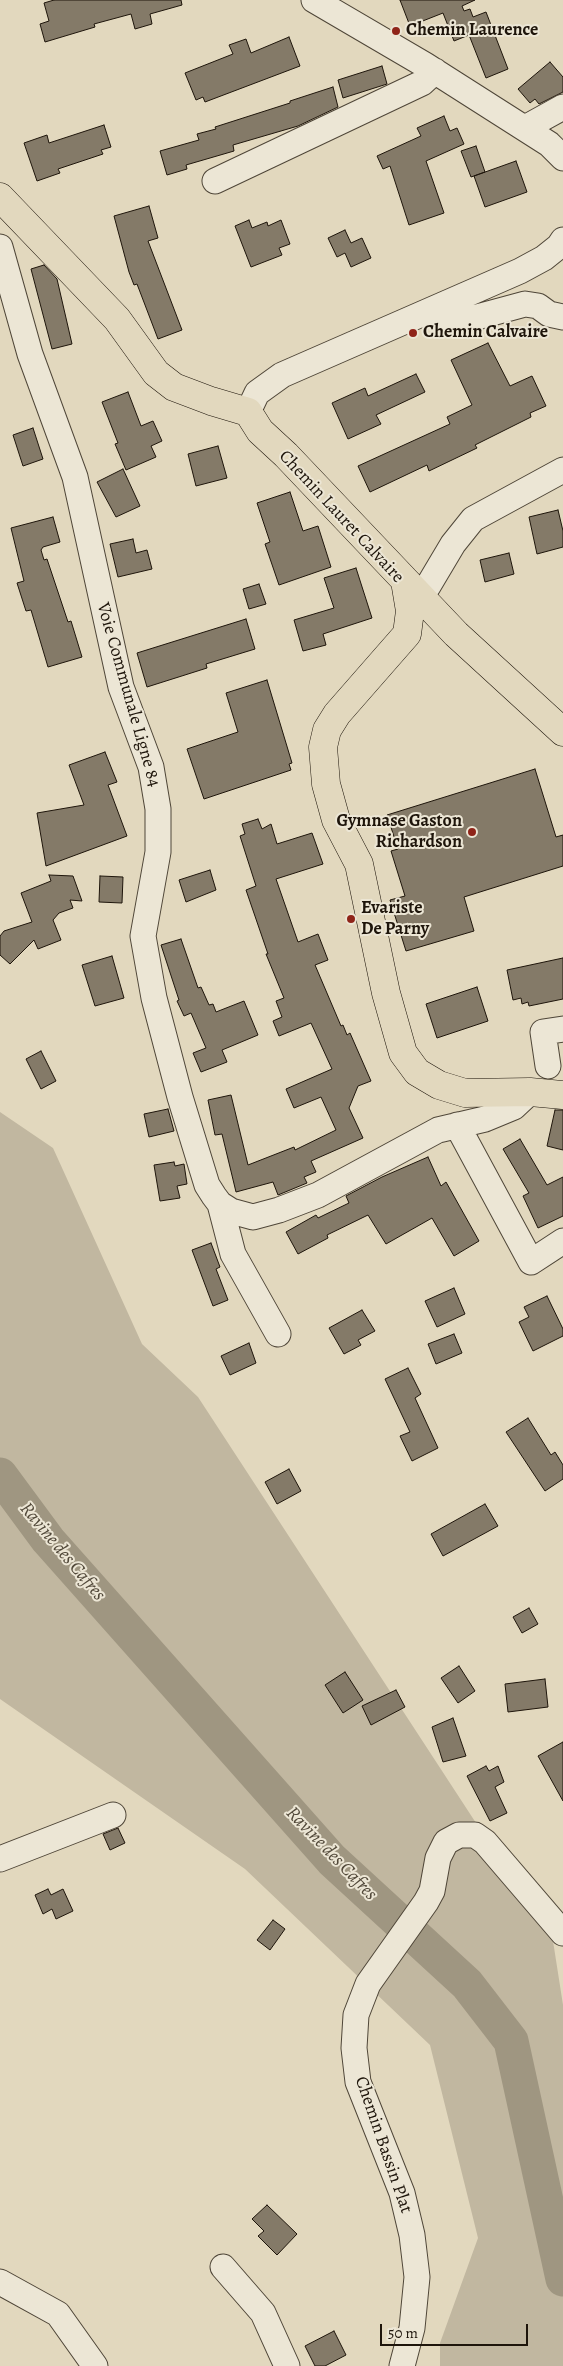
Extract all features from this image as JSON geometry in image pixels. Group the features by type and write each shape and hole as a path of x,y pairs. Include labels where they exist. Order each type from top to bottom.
{"main road":[{"path":"2,206 74,273 117,319 156,373 174,388 248,412"},
{"name":"Chemin Lauret Calvaire","path":"248,412 260,431 286,455 412,588 407,634"},
{"path":"412,588 456,634 563,732"},
{"path":"456,634 440,628 426,628 407,634 337,714 327,730 324,748 332,765 326,784 336,820 359,864 386,993 403,1053 417,1072 439,1085 465,1093 530,1092 563,1095"}],"street":[{"path":"314,0 383,38 525,128 548,144 563,158"},
{"path":"215,180 422,83 435,71"},
{"path":"525,128 563,107"},
{"path":"248,412 257,393 282,375 536,262 559,246 563,240"},
{"name":"Voie Communale Ligne 84","path":"0,248 30,354 75,477 121,687 151,767 158,809 158,852 143,936 154,998 193,1144 207,1185 220,1204 233,1254 278,1334"},
{"path":"434,309 442,318 466,320 526,304 538,306 550,314 563,317"},
{"path":"412,588 428,586 454,544 473,519 563,470"},
{"path":"548,1066 543,1032 563,1029"},
{"path":"220,1204 232,1211 253,1216 278,1210 318,1195 438,1130 485,1119 514,1107 530,1092"},
{"path":"457,1126 531,1262 563,1241"},
{"path":"0,1859 113,1815"},
{"name":"Chemin Bassin Plat","path":"402,2366 412,2328 417,2277 412,2235 402,2194 358,2082 354,2048 356,2015 368,1984 432,1891 438,1858 446,1842 459,1835 474,1835 485,1842 563,1933"},
{"path":"223,2267 262,2313 287,2366"},
{"path":"0,2282 58,2314 95,2366"}],"shaded area":[{"path":"0,1112 53,1148 142,1344 198,1397 553,1941 563,2005 563,2366 440,2366 440,2343 478,2238 430,2045 245,1869 0,1699"}],"building":[{"path":"54,0 181,0 182,5 150,14 152,24 135,29 131,14 94,24 95,27 45,42 40,24 49,21 44,3"},
{"path":"400,0 475,0 462,6 464,11 470,9 473,17 486,12 508,69 486,78 469,35 454,41 443,13 410,26"},
{"path":"289,37 300,66 205,102 203,97 196,100 185,73 233,54 229,45 246,39 251,53"},
{"path":"550,62 563,77 563,92 539,104 535,99 530,103 518,89"},
{"path":"382,66 387,84 343,98 338,80"},
{"path":"333,87 338,107 298,126 233,145 234,151 186,165 187,169 167,175 160,151 199,140 197,134 216,129 215,127"},
{"path":"444,116 450,131 457,128 464,144 426,161 444,213 409,225 390,166 383,169 377,156 421,136 417,128"},
{"path":"104,125 111,147 101,150 103,154 58,169 60,173 37,181 24,143 47,135 49,143"},
{"path":"476,146 485,172 471,177 461,151"},
{"path":"516,161 527,192 485,207 474,176"},
{"path":"149,206 158,238 148,241 182,330 158,339 137,284 134,285 129,272 114,216"},
{"path":"249,220 252,228 267,222 268,226 281,220 290,244 279,248 282,255 251,267 235,226"},
{"path":"345,230 351,243 362,238 371,258 351,267 345,253 337,257 328,238"},
{"path":"44,265 57,279 72,344 52,349 31,269"},
{"path":"488,343 510,386 532,376 546,406 530,413 531,417 475,445 477,448 429,471 427,465 370,492 358,466 450,424 447,417 472,405 451,360"},
{"path":"416,374 425,392 376,415 381,424 348,439 332,403 365,388 368,396"},
{"path":"128,392 141,426 153,421 162,441 151,446 156,457 126,470 115,444 118,443 102,402"},
{"path":"33,428 43,459 23,466 13,435"},
{"path":"218,446 227,478 196,486 188,454"},
{"path":"123,469 140,506 116,517 97,482"},
{"path":"290,492 303,531 318,526 331,567 279,585 265,544 270,542 257,503"},
{"path":"558,510 563,531 563,547 537,554 529,517"},
{"path":"53,517 60,542 43,547 41,550 44,560 47,559 68,622 71,621 82,657 48,667 31,610 26,611 17,583 24,581 11,528"},
{"path":"133,539 136,553 147,550 152,569 118,577 110,544"},
{"path":"509,553 514,574 485,582 480,560"},
{"path":"356,568 372,618 323,634 326,645 303,651 294,620 334,608 324,578"},
{"path":"259,584 266,604 249,609 243,589"},
{"path":"246,619 255,649 206,664 207,668 147,687 137,653"},
{"path":"267,680 292,763 289,764 291,770 204,799 187,749 238,732 226,693"},
{"path":"105,752 117,782 108,785 127,836 46,866 37,813 84,805 69,765"},
{"path":"535,769 556,837 563,835 563,866 464,897 474,931 406,951 390,900 405,896 391,851 398,849 387,815"},
{"path":"258,819 262,829 271,824 277,844 312,833 323,864 276,879 298,942 318,934 328,960 315,965 341,1026 343,1025 347,1035 350,1033 371,1081 358,1086 349,1108 363,1138 311,1161 316,1172 304,1177 307,1183 278,1195 273,1182 236,1192 222,1134 215,1135 208,1100 231,1095 248,1165 294,1147 295,1150 336,1130 321,1097 294,1108 286,1089 332,1069 311,1023 279,1036 273,1021 282,1017 276,1001 284,998 266,954 268,954 246,890 256,886 240,836 245,834 242,824"},
{"path":"210,870 216,890 186,902 179,880"},
{"path":"49,875 73,876 82,901 70,900 73,908 59,913 53,920 61,940 38,949 34,940 10,964 0,955 0,936 4,931 32,922 21,893 51,881"},
{"path":"100,876 123,877 122,903 99,902"},
{"path":"181,939 198,988 201,987 209,1005 213,1004 216,1012 244,1001 258,1035 222,1050 227,1062 201,1072 193,1053 206,1048 191,1013 184,1016 177,1001 179,1000 161,945"},
{"path":"112,956 124,998 95,1006 82,965"},
{"path":"563,958 563,999 529,1006 528,1002 522,1004 521,998 513,1000 507,970"},
{"path":"477,987 488,1021 437,1038 426,1004"},
{"path":"41,1051 56,1081 41,1089 26,1059"},
{"path":"168,1109 174,1131 149,1137 144,1114"},
{"path":"555,1110 563,1110 563,1150 547,1146"},
{"path":"520,1139 547,1185 563,1177 563,1216 538,1228 523,1196 529,1193 503,1149"},
{"path":"428,1157 441,1186 446,1182 479,1241 454,1256 432,1218 386,1244 368,1215 327,1235 328,1238 298,1254 286,1232 316,1215 318,1218 349,1203 346,1196 382,1177"},
{"path":"174,1162 175,1166 184,1164 187,1184 177,1186 180,1198 160,1201 154,1165"},
{"path":"211,1243 220,1267 216,1269 228,1300 213,1306 192,1250"},
{"path":"454,1288 465,1314 437,1327 425,1301"},
{"path":"547,1296 563,1329 563,1336 533,1351 519,1322 529,1317 524,1307"},
{"path":"362,1310 375,1331 358,1340 361,1345 344,1354 329,1328"},
{"path":"454,1334 462,1353 436,1364 428,1344"},
{"path":"249,1343 256,1363 230,1375 221,1356"},
{"path":"408,1368 421,1394 415,1398 438,1448 412,1461 400,1436 410,1432 385,1379"},
{"path":"528,1418 551,1455 555,1452 563,1465 563,1479 545,1491 506,1432"},
{"path":"289,1469 301,1491 277,1504 265,1482"},
{"path":"485,1504 498,1526 443,1556 431,1534"},
{"path":"529,1608 538,1624 522,1633 513,1617"},
{"path":"459,1666 475,1691 458,1703 441,1678"},
{"path":"345,1672 363,1700 343,1713 325,1685"},
{"path":"545,1679 548,1707 508,1712 505,1684"},
{"path":"396,1690 405,1707 371,1725 362,1706"},
{"path":"453,1718 466,1756 443,1762 432,1727"},
{"path":"563,1742 563,1801 538,1756"},
{"path":"486,1766 489,1771 498,1766 504,1782 495,1787 507,1813 490,1821 467,1776"},
{"path":"118,1828 125,1843 110,1850 103,1834"},
{"path":"48,1889 51,1895 63,1889 73,1911 56,1919 52,1909 43,1914 35,1895"},
{"path":"273,1920 285,1929 270,1950 257,1940"},
{"path":"267,2205 297,2234 277,2255 258,2236 264,2231 252,2219"},
{"path":"334,2331 346,2355 325,2366 315,2366 305,2346"}],"waterway":[{"name":"Ravine des Cafres","path":"0,1475 48,1540 332,1860 467,1984 511,2041 563,2279"}],"place":[{"name":"Chemin Laurence","path":"396,31"},
{"name":"Chemin Calvaire","path":"413,333"},
{"name":"Gymnase Gaston Richardson","path":"472,832"},
{"name":"Evariste De Parny","path":"351,919"}]}
